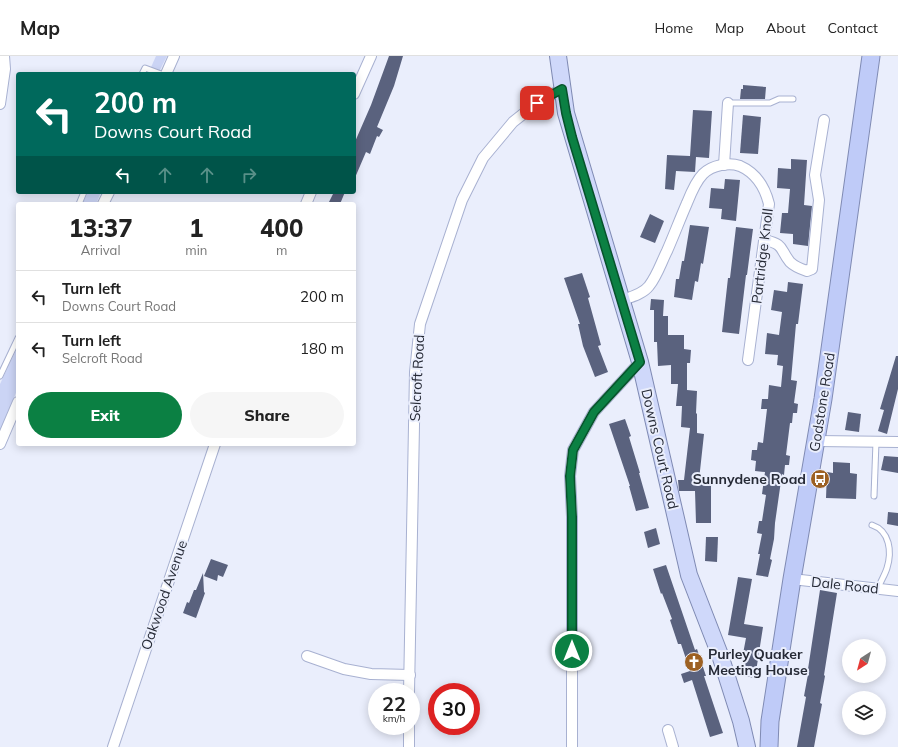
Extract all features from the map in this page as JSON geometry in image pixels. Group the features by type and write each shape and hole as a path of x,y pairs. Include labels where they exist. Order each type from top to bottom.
{"highway":[{"name":"Godstone Road","path":"769,747 770,721 792,579 817,441 871,56"}],"main road":[{"name":"Downs Court Road","path":"558,56 566,113 572,137 640,362 689,575 720,655 741,721 747,747"}],"street":[{"path":"0,104 5,69 4,56"},
{"path":"167,72 174,56"},
{"path":"356,90 371,56"},
{"name":"Selcroft Road","path":"410,683 415,372 420,324 462,200 483,158 513,122 537,103 562,89"},
{"path":"622,300 636,295 648,288 657,274 698,181 707,170 724,164 728,103"},
{"path":"765,240 776,243 783,249 792,264 807,271 812,269 819,200 815,175 824,120"},
{"name":"Partridge Knoll","path":"724,164 734,165 746,170 758,180 765,189 769,204 748,360"},
{"path":"572,747 572,517 570,476 573,450 594,412 640,362"},
{"path":"0,444 16,407"},
{"path":"817,441 898,442"},
{"name":"Oakwood Avenue","path":"113,747 214,446"},
{"name":"Dale Road","path":"792,579 898,591"},
{"path":"307,656 344,669 371,674 410,675"},
{"path":"668,730 672,747"},
{"path":"409,735 409,747"}],"lane":[{"path":"143,72 145,68 156,72"},
{"path":"728,103 770,103 779,99 792,99"},
{"path":"0,376 16,342"},
{"path":"874,496 876,442"},
{"path":"872,525 882,532 890,548 887,570 878,589"}],"shaded area":[{"path":"156,56 167,56 159,72 149,72"},
{"path":"87,194 100,194 97,202 83,202"},
{"path":"16,350 16,393 0,432 0,384"}],"building":[{"path":"389,56 403,56 394,86 377,127 383,130 379,137 377,136 370,154 366,152 356,175 356,139 371,105"},
{"path":"743,85 766,87 765,99 740,99"},
{"path":"693,110 712,111 709,158 696,157 695,172 676,171 674,190 665,189 667,155 690,156"},
{"path":"743,115 761,117 758,154 740,153"},
{"path":"791,159 807,160 804,205 812,206 808,246 793,244 793,234 780,233 782,213 788,213 790,189 777,188 778,168 791,169"},
{"path":"725,179 740,180 736,221 721,219 722,209 709,208 711,188 724,189"},
{"path":"333,194 344,194 341,202 329,202"},
{"path":"650,214 664,221 655,243 640,237"},
{"path":"690,225 709,227 703,264 701,263 698,282 695,281 692,300 674,297 676,279 679,279 682,261 684,261"},
{"path":"736,227 753,229 739,334 722,332"},
{"path":"582,273 590,297 588,298 601,345 598,346 608,372 595,377 583,346 578,324 580,324 564,278"},
{"path":"788,282 803,284 798,324 796,324 791,380 797,381 794,403 798,404 797,413 793,413 792,423 790,423 786,455 790,456 789,465 785,465 784,475 782,474 770,559 772,560 768,577 756,575 762,534 757,533 759,521 762,521 766,495 762,494 765,472 755,471 756,461 751,460 752,450 757,450 758,442 763,443 767,409 761,409 762,399 768,399 769,385 781,387 783,366 777,365 778,355 765,354 767,333 779,335 782,312 771,310 774,290 787,292"},
{"path":"651,299 664,300 663,316 668,316 668,335 684,335 684,349 691,350 690,363 687,363 687,390 697,391 697,433 704,434 699,480 711,480 711,523 696,523 695,491 679,491 678,480 684,480 690,428 681,427 682,406 676,406 678,384 671,384 671,365 658,366 657,342 654,342 654,310 650,310"},
{"path":"896,356 898,356 898,389 887,434 878,431 884,410 880,409"},
{"path":"848,412 861,414 859,432 845,430"},
{"path":"625,419 631,436 629,437 649,508 636,511 630,486 609,424"},
{"path":"884,456 898,457 898,473 881,470"},
{"path":"833,462 850,463 850,473 857,474 856,499 826,498 827,472 833,473"},
{"path":"888,512 898,513 898,526 887,524"},
{"path":"656,528 660,544 648,548 644,532"},
{"path":"706,537 718,537 717,562 705,561"},
{"path":"211,559 228,565 223,577 218,575 217,581 204,576"},
{"path":"666,565 695,650 697,649 706,676 704,676 723,733 710,737 692,680 684,683 681,674 690,671 681,644 678,644 670,620 672,619 662,593 661,594 653,569"},
{"path":"203,573 205,593 196,618 183,613 187,602 189,603 194,590 196,590"},
{"path":"738,577 752,579 744,624 763,627 755,678 739,675 746,638 728,635"},
{"path":"820,590 837,593 820,703 822,704 814,747 797,747 806,697 804,696"}],"place":[{"name":"Sunnydene Road","path":"820,479"},
{"name":"Purley Quaker Meeting House","path":"694,662"}],"route":[{"path":"537,103 562,89 572,137 640,362 594,412 573,450 570,476 572,517 572,651"}]}
